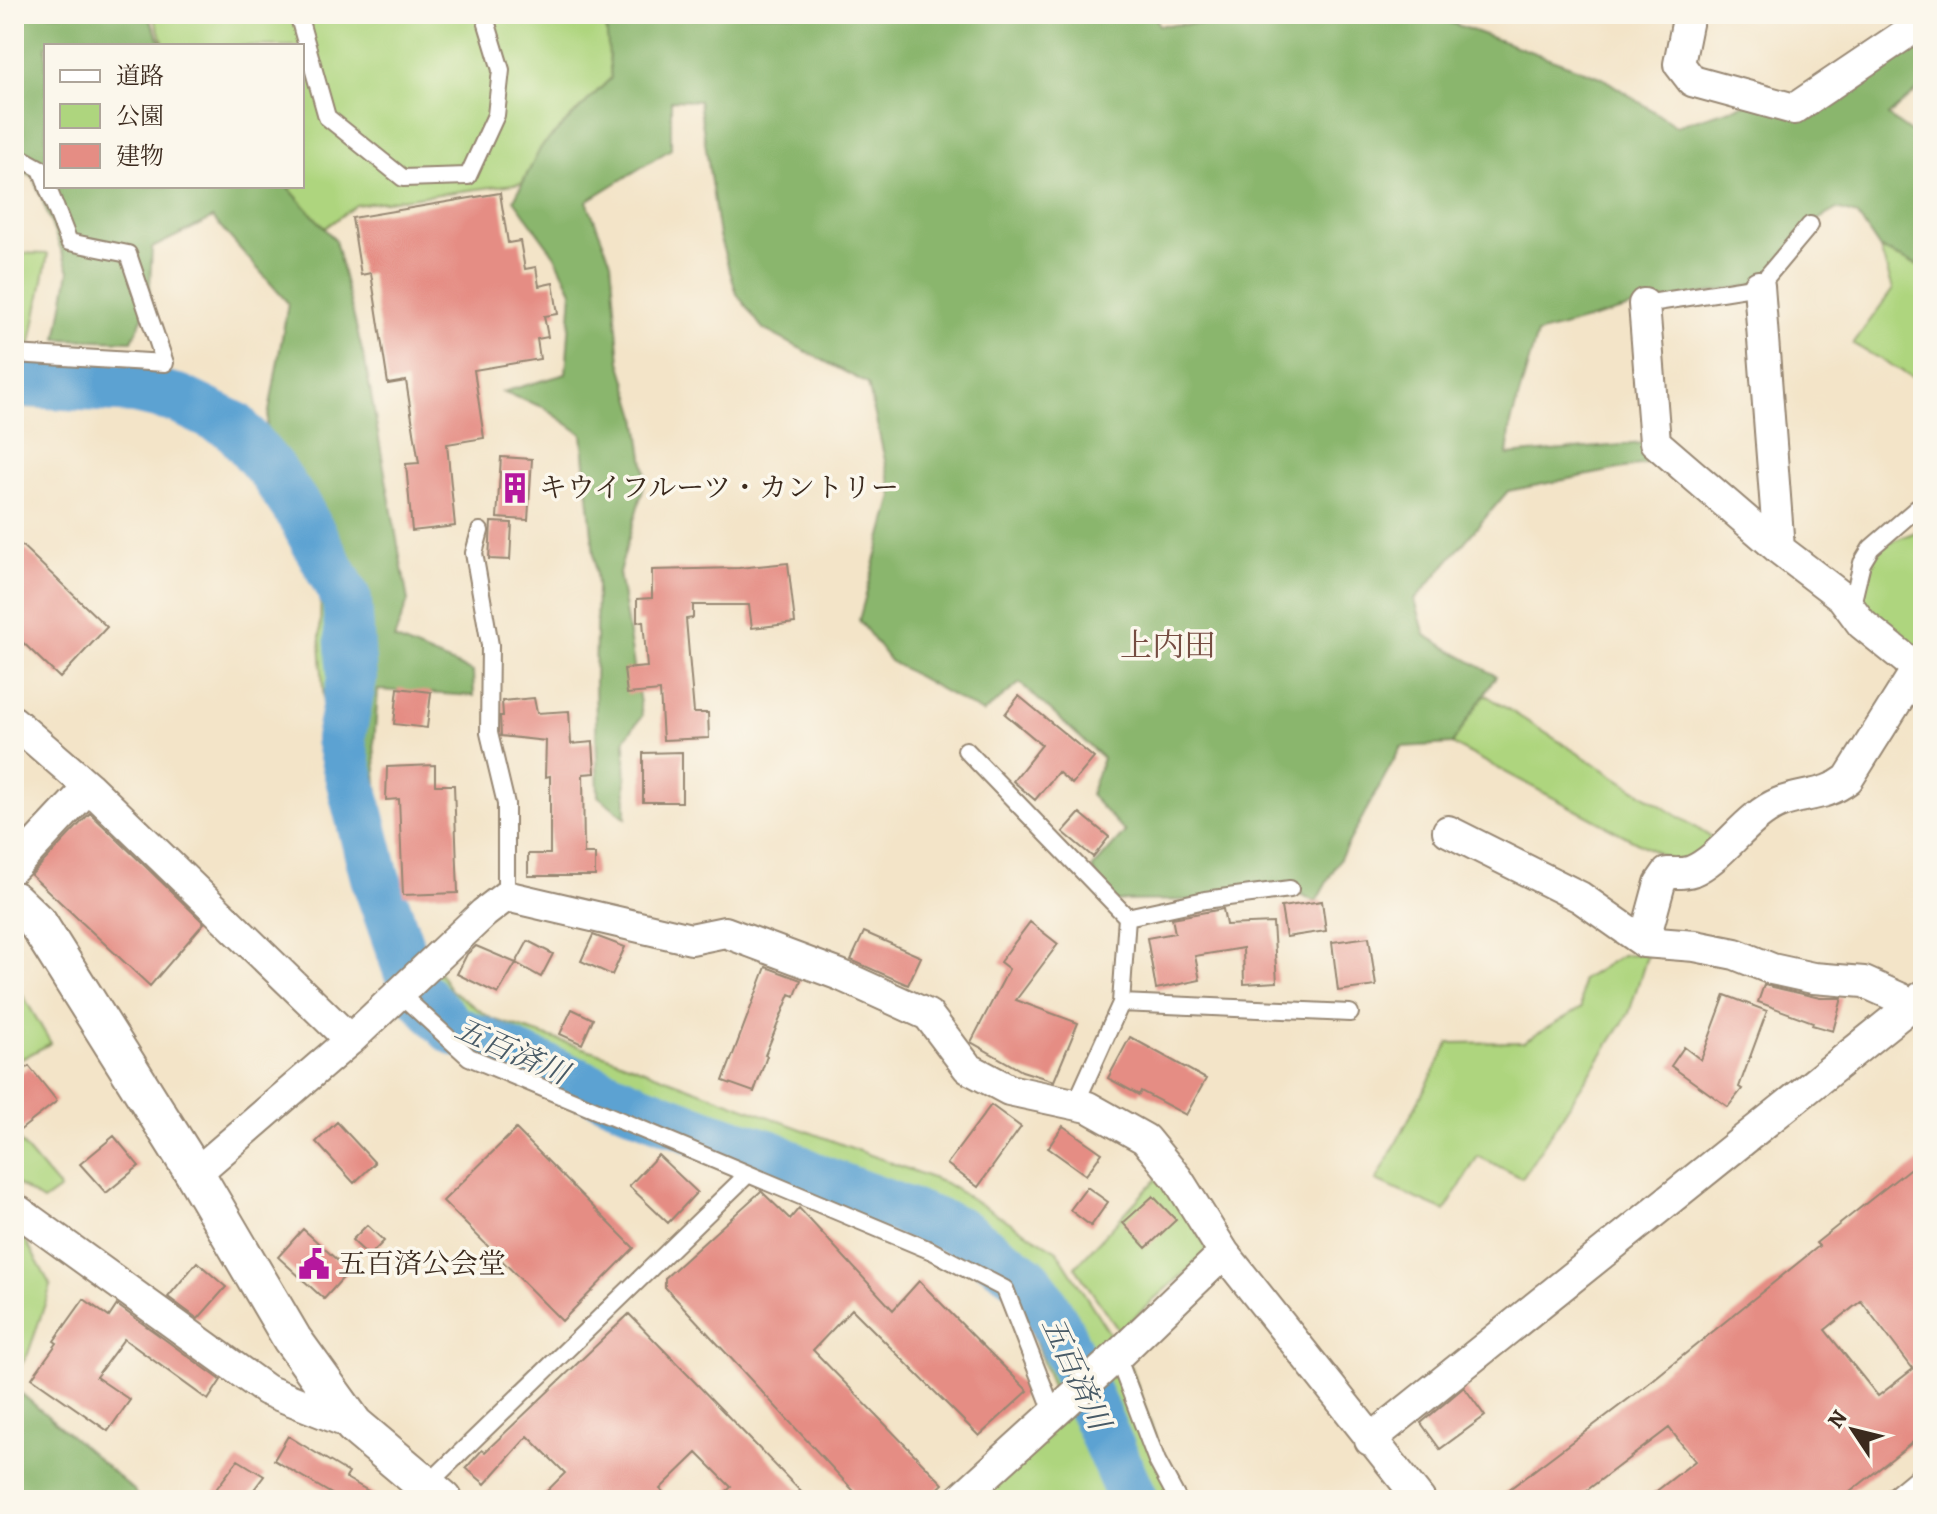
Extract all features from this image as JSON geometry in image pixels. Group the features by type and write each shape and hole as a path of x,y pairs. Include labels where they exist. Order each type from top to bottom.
{"street":[{"path":"1689,14 1679,64 1692,81 1794,109 1923,22"},
{"path":"1759,286 1779,549"},
{"path":"1644,304 1655,442 1779,549 1842,597 1862,624 1920,671 1848,779 1835,789 1780,803 1753,819 1703,864 1689,872 1667,873 1660,883 1644,942"},
{"path":"14,722 89,787 350,1040"},
{"path":"14,867 89,787"},
{"path":"1448,831 1580,897 1644,942 1695,946 1735,954 1772,969 1813,978 1864,982 1918,1000"},
{"path":"195,1174 350,1040 506,896 691,939 725,932 840,975 928,1015 968,1068 1009,1090 1088,1107 1145,1139 1177,1178 1224,1253 1420,1500"},
{"path":"14,901 38,924 195,1174 292,1339 354,1425 434,1493"},
{"path":"1370,1440 1918,1000"},
{"path":"14,1208 266,1390 354,1425"},
{"path":"959,1500 1224,1253"},
{"path":"1900,1500 1923,1481"}],"lane":[{"path":"298,14 327,117 403,178 468,176 496,115 501,70 484,14"},
{"path":"14,154 41,169 44,176"},
{"path":"14,354 165,363 128,254 69,242 49,188"},
{"path":"1644,304 1759,286 1810,225"},
{"path":"1851,609 1862,563 1871,548 1923,503"},
{"path":"480,531 474,553 490,645 489,733 506,804 506,896"},
{"path":"966,750 1127,917 1121,1003 1075,1105"},
{"path":"1127,917 1205,900 1290,889"},
{"path":"399,993 469,1057 932,1251 1005,1289 1046,1420"},
{"path":"1121,1003 1350,1013"},
{"path":"434,1493 748,1174"},
{"path":"1114,1358 1157,1461 1178,1500"}],"green space":[{"path":"14,14 147,14 162,44 44,44 44,188 289,188 335,240 366,367 408,601 394,639 473,672 474,696 378,690 374,744 385,891 346,746 350,561 298,494 266,429 288,303 213,218 152,248 149,302 132,341 57,339 69,271 34,178 14,166"},
{"path":"152,14 607,14 611,78 545,143 522,183 356,205 325,228 286,188 304,188 304,44 164,44"},
{"path":"605,14 1154,14 1159,25 1438,18 1601,77 1676,126 1759,100 1794,109 1923,22 1923,85 1888,116 1923,141 1923,267 1880,249 1857,215 1837,209 1809,225 1760,284 1644,304 1537,334 1511,423 1507,455 1655,442 1655,462 1508,491 1415,600 1425,635 1496,676 1452,744 1401,747 1316,902 1290,889 1205,900 1112,901 1092,869 1125,832 1090,795 1103,758 1020,683 983,713 890,661 859,620 893,496 868,384 763,329 737,294 719,236 699,101 671,100 671,149 587,201 611,262 620,361 637,416 646,478 619,573 642,716 625,739 626,818 598,796 595,683 597,585 582,434 543,407 502,392 566,374 572,291 555,256 514,200 541,147 611,78"},
{"path":"1880,249 1923,267 1923,383 1853,344 1893,289"},
{"path":"14,253 48,254 29,353 14,352"},
{"path":"14,355 154,372 266,429 298,494 350,561 352,679 338,734 385,893 451,990 492,1019 599,1053 945,1183 1057,1251 1131,1367 1177,1500 973,1500 1064,1419 1021,1303 934,1239 741,1166 461,1044 415,1005 388,965 371,927 328,771 320,640 321,581 282,508 238,455 211,430 133,409 14,407"},
{"path":"1923,529 1923,669 1862,604 1865,568 1885,544"},
{"path":"1484,694 1717,841 1678,864 1452,744"},
{"path":"1648,953 1629,1013 1522,1178 1478,1156 1445,1211 1376,1181 1449,1043 1523,1042 1581,1008 1582,980 1622,955"},
{"path":"19,989 51,1043 14,1063 14,992"},
{"path":"14,1135 60,1189 43,1201 14,1182"},
{"path":"1161,1174 1209,1251 1119,1331 1075,1267"},
{"path":"14,1225 51,1286 28,1354 14,1376"},
{"path":"22,1394 134,1490 138,1500 14,1500 14,1403"}],"building":[{"path":"500,193 508,243 520,241 525,269 536,267 539,286 553,283 558,314 544,316 548,337 537,339 540,359 474,370 484,438 447,444 455,526 412,531 406,464 419,463 406,381 388,384 371,273 361,275 352,218"},
{"name":"キウイフルーツ・カントリー","path":"501,457 532,459 528,520 497,518"},
{"path":"491,522 512,523 510,560 489,559"},
{"path":"14,538 107,627 60,678 14,634"},
{"path":"788,563 795,623 752,628 749,605 693,605 693,618 686,619 694,713 708,713 709,738 663,740 660,691 627,694 624,669 647,667 643,621 637,622 637,599 652,598 652,570 739,568"},
{"path":"398,688 431,692 427,728 394,724"},
{"path":"1019,696 1094,758 1072,784 1058,772 1035,800 1013,781 1042,745 1005,714"},
{"path":"534,698 537,713 569,711 571,744 593,742 595,773 583,774 584,854 595,854 595,876 528,876 528,854 550,854 550,776 545,777 546,741 501,736 500,716 503,716 502,701"},
{"path":"682,752 682,802 643,802 643,753"},
{"path":"435,765 435,785 454,785 458,893 403,895 399,799 386,800 387,767"},
{"path":"90,813 204,923 150,986 31,875"},
{"path":"1080,813 1109,837 1093,857 1063,832"},
{"path":"1322,901 1326,931 1286,937 1281,907"},
{"path":"1223,909 1226,925 1273,923 1277,982 1244,984 1243,948 1195,956 1200,980 1156,989 1147,938 1175,933 1172,918"},
{"path":"1030,922 1058,944 1016,1000 1078,1023 1054,1081 1022,1071 971,1042 1009,969 1000,962"},
{"path":"864,932 921,957 908,985 851,960"},
{"path":"593,935 625,947 612,975 581,961"},
{"path":"1369,937 1376,986 1338,991 1332,942"},
{"path":"528,941 553,954 541,977 516,963"},
{"path":"476,946 516,963 498,994 457,974 467,954"},
{"path":"766,967 801,980 795,996 790,994 765,1055 754,1092 723,1081"},
{"path":"1764,985 1820,998 1842,998 1833,1031 1758,1002"},
{"path":"1725,995 1767,1011 1739,1087 1742,1089 1728,1107 1671,1066 1684,1047 1701,1060"},
{"path":"572,1009 593,1019 582,1044 560,1034"},
{"path":"1130,1037 1206,1079 1186,1115 1108,1078"},
{"path":"29,1066 57,1101 14,1135 14,1078"},
{"path":"991,1105 1021,1127 978,1187 947,1164"},
{"path":"337,1122 375,1163 354,1183 316,1142"},
{"path":"1063,1126 1102,1153 1086,1175 1048,1148"},
{"path":"516,1129 634,1248 562,1321 443,1201"},
{"path":"114,1136 139,1166 106,1193 80,1164"},
{"path":"658,1155 697,1192 668,1223 629,1186"},
{"path":"1923,1158 1923,1434 1840,1500 1645,1500 1695,1461 1669,1428 1574,1500 1495,1500 1639,1391 1819,1246 1816,1243","holes":["1861,1301 1913,1369 1878,1396 1825,1330"]},
{"path":"1087,1187 1108,1202 1091,1226 1070,1210"},
{"path":"761,1191 790,1219 799,1208 893,1310 919,1281 1028,1391 979,1436 852,1309 813,1350 943,1484 926,1500 862,1500 665,1287 665,1278"},
{"path":"1153,1196 1176,1220 1146,1248 1123,1223"},
{"path":"367,1225 384,1241 369,1256 352,1240"},
{"name":"五百済公会堂","path":"303,1229 349,1271 324,1299 278,1257"},
{"path":"197,1262 226,1287 198,1319 168,1297"},
{"path":"84,1299 109,1317 117,1305 221,1380 208,1400 124,1339 96,1377 130,1400 108,1431 32,1378"},
{"path":"629,1314 809,1500 718,1500 731,1487 697,1453 660,1489 671,1500 538,1500 565,1473 528,1436 485,1484 466,1468"},
{"path":"1464,1387 1485,1416 1440,1449 1421,1423"},
{"path":"288,1436 349,1473 346,1478 384,1500 342,1500 274,1460"},
{"path":"238,1460 264,1476 246,1500 208,1500"}],"waterway":[{"name":"五百済川","path":"14,382 135,389 178,399 234,426 271,470 299,511 347,600 352,679 340,739 375,877 414,988 452,1029 631,1105 771,1155 815,1178 958,1231 1029,1281 1057,1327 1133,1500"}],"place":[{"name":"キウイフルーツ・カントリー","path":"515,488"},
{"name":"五百済公会堂","path":"314,1264"}],"district":[{"name":"上内田","path":"1168,645"}]}
